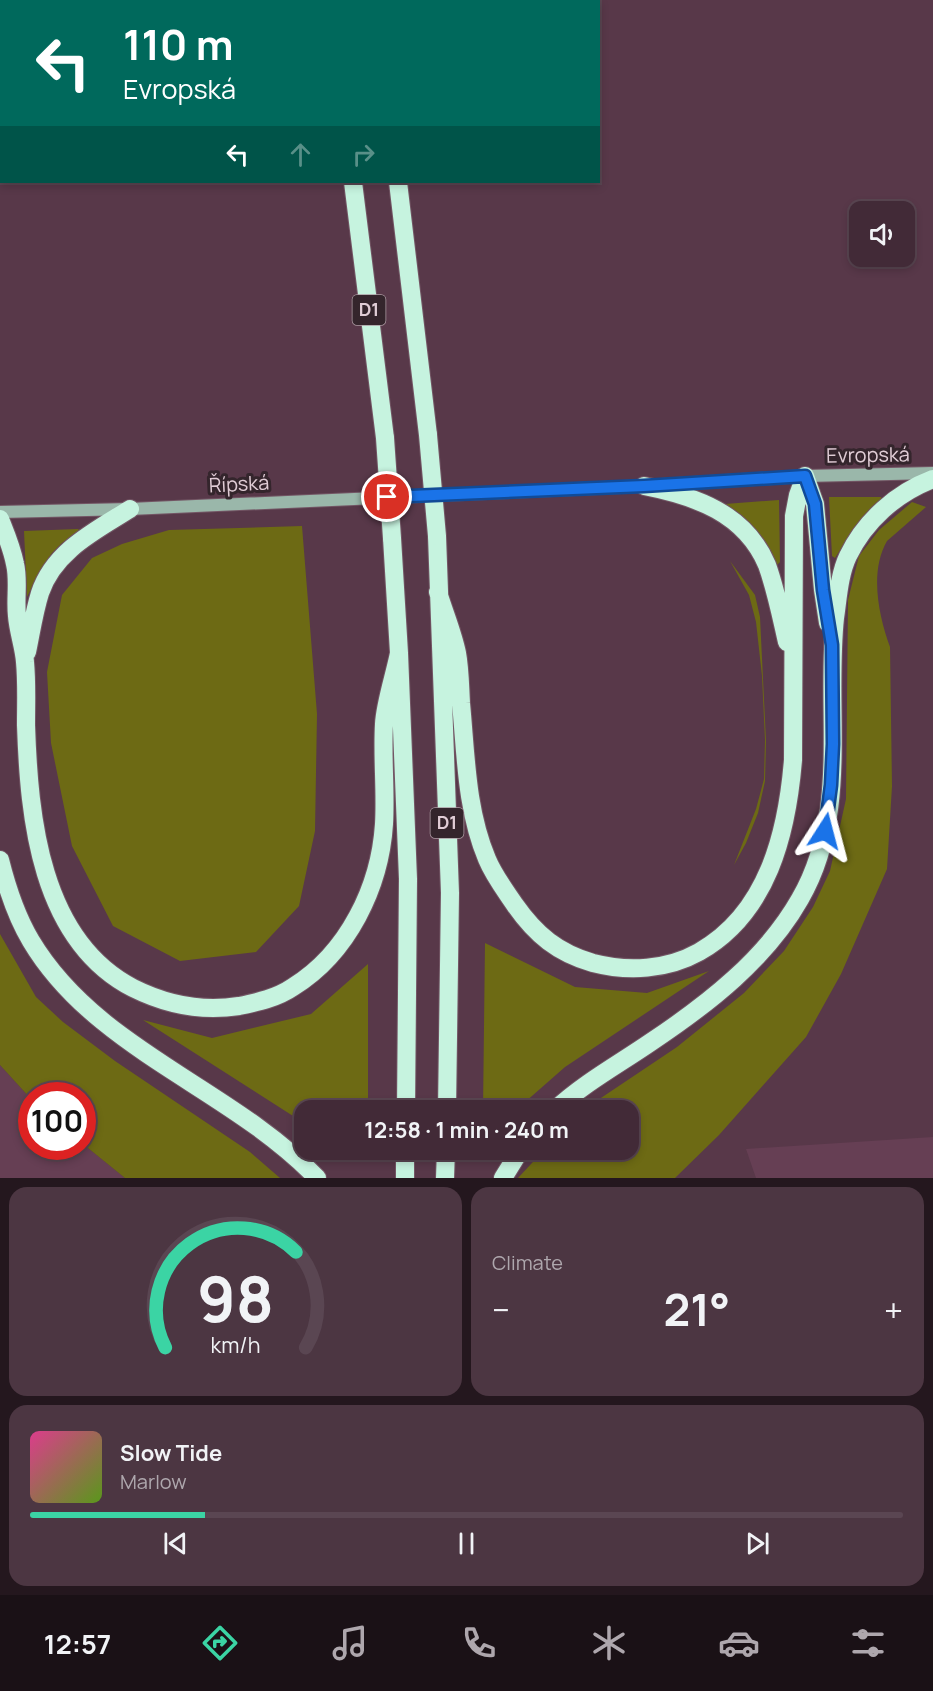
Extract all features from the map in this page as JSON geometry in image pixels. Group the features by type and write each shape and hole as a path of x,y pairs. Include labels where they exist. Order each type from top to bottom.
{"highway":[{"name":"D1","path":"353,183 385,438 399,653 408,879 406,1100"},
{"name":"D1","path":"398,183 428,435 437,536 450,893 447,1100"},
{"path":"805,476 815,504 823,590 832,645"},
{"path":"438,592 457,652 466,776 472,810 487,858 497,879 519,910 545,939 561,951 580,959 631,968 654,967 687,957 701,951 735,923 752,902 769,870 778,846 789,801 793,760 794,516 805,476"},
{"path":"567,1100 653,1041 720,991 764,949 801,898 813,873 828,816 833,744 832,645 841,576 847,558 870,522 884,508 933,479"},
{"path":"644,486 676,492 706,504 733,520 747,534 759,549 769,572 792,662"},
{"path":"25,660 40,592 53,567 79,542 130,509"},
{"path":"0,519 16,565 16,616 25,660 28,758 34,820 40,852 51,888 60,910 87,951 115,977 161,1001 201,1009 226,1008 272,998 312,974 342,941 365,900 373,880 382,841 385,788 384,723 399,653"},
{"path":"0,860 20,921 42,958 70,991 137,1047 268,1134 317,1178"},
{"path":"405,1160 405,1178"},
{"path":"445,1178 446,1160"},
{"path":"503,1178 514,1160"}],"street":[{"name":"Evropská","path":"480,492 644,486 805,476 933,473"},
{"name":"Řípská","path":"0,512 130,509 480,492"}],"shaded area":[{"path":"829,497 881,497 882,499 856,525 835,558 832,556"},
{"path":"779,500 780,562 777,565 755,531 725,504"},
{"path":"912,502 926,507 887,541 878,566 879,608 890,647 892,786 887,869 841,974 806,1037 719,1135 675,1178 518,1178 535,1160 639,1160 639,1100 598,1100 677,1047 744,993 784,951 813,907 830,871 846,799 848,600 859,556 879,530"},
{"path":"302,526 317,714 315,831 299,906 256,952 180,961 113,926 72,846 51,743 47,672 62,595 92,558 122,544 169,530"},
{"path":"78,529 80,531 52,553 27,597 24,531"},
{"path":"730,561 755,595 760,617 766,741 765,781 758,813 734,865 756,809 764,779 765,740 762,676 756,622 749,595"},
{"path":"0,934 36,997 63,1022 115,1061 250,1152 280,1178 125,1178 96,1155 96,1082 18,1082 18,1085 0,1065"},
{"path":"485,943 575,987 647,993 709,971 565,1067 527,1100 483,1100"},
{"path":"368,964 368,1100 294,1100 294,1117 143,1020 212,1038 311,1014"},
{"path":"0,1065 18,1085 18,1160 96,1160 96,1155 125,1178 0,1178"},
{"path":"933,1137 933,1178 756,1178 746,1149"}],"route":[{"path":"387,497 644,486 805,476 815,504 823,590 832,645 833,744 825,831"}]}
